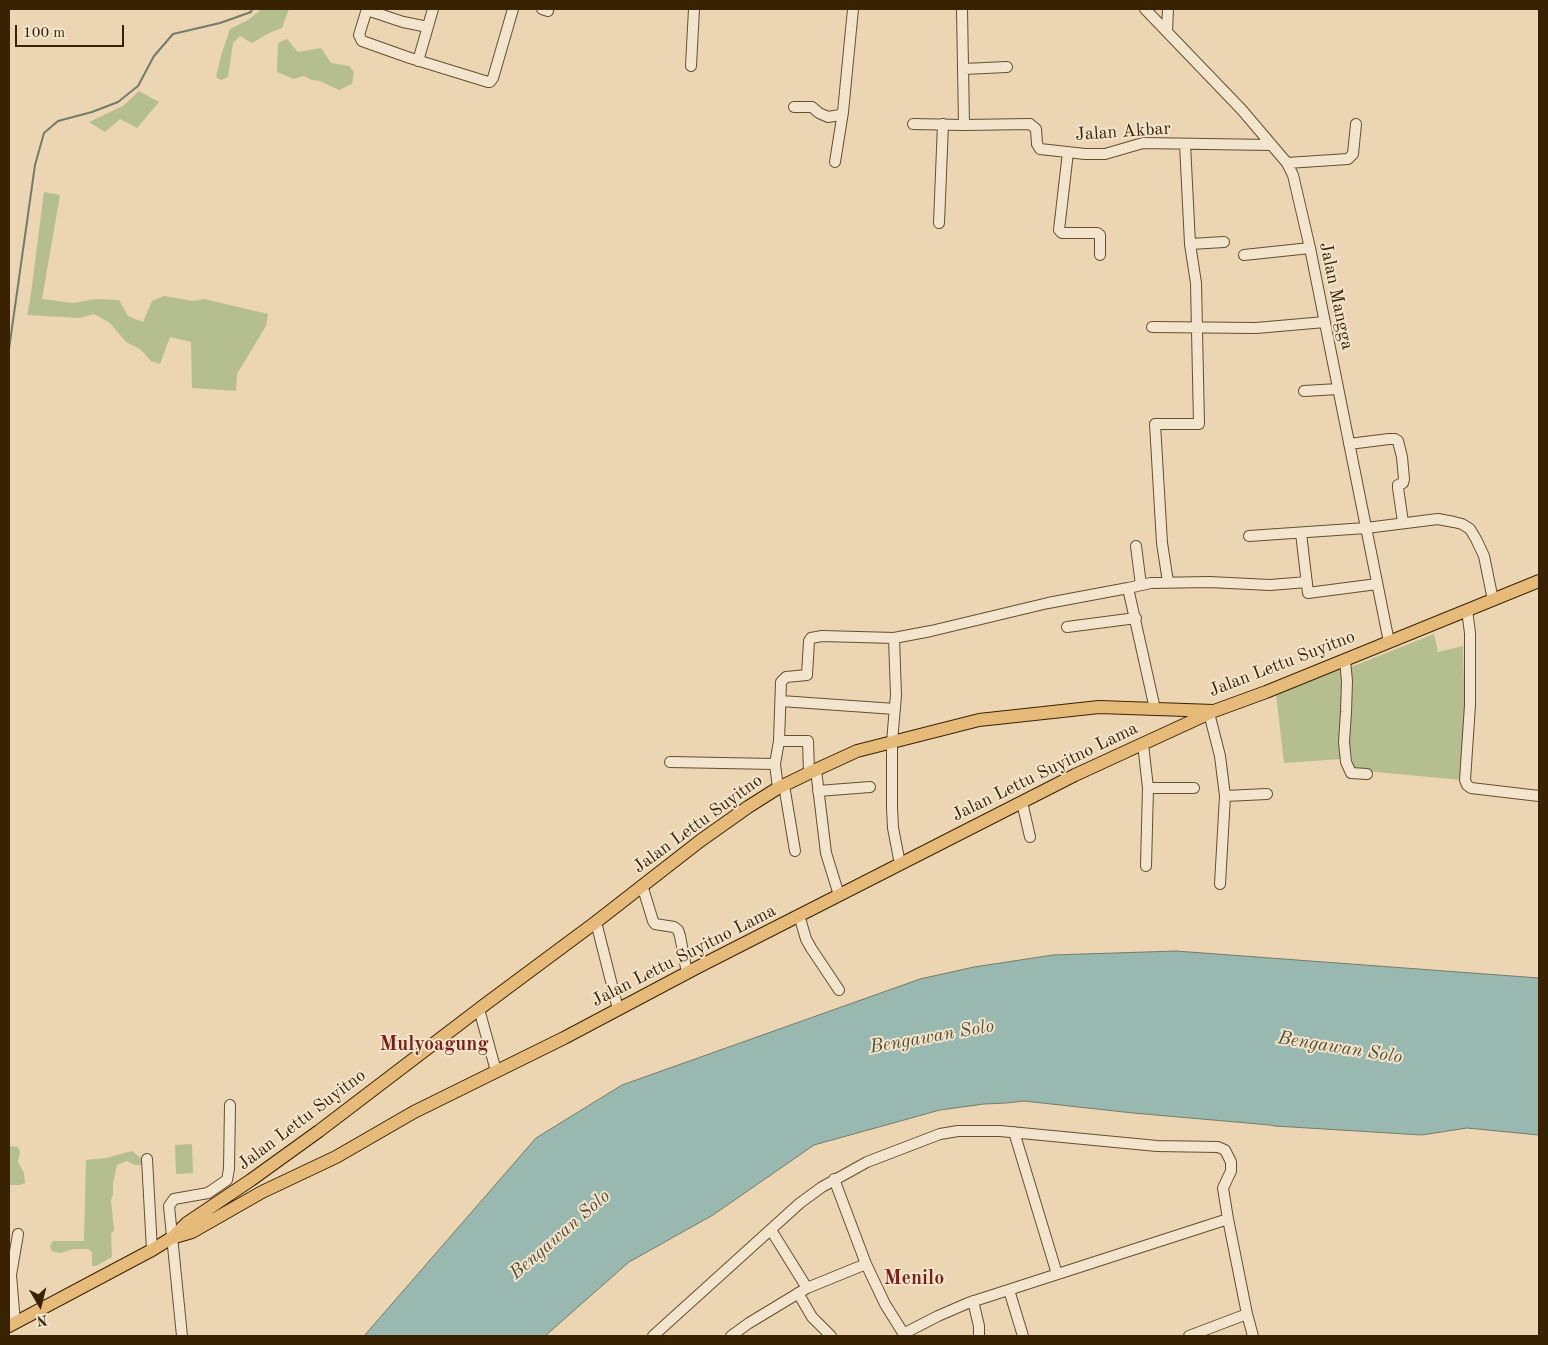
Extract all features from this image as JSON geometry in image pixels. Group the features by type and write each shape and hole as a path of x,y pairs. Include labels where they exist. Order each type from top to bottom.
{"main road":[{"name":"Jalan Lettu Suyitno","path":"12,1324 173,1237 187,1224 319,1130 596,922 708,835 781,787 857,752 979,720 1099,707 1212,712 1539,581"},
{"path":"1178,710 1185,714 1187,720 1180,727"},
{"name":"Jalan Lettu Suyitno Lama","path":"173,1237 192,1232 262,1192 336,1158 414,1112 496,1072 1074,775 1212,712"},
{"path":"251,1180 255,1191 262,1192"}],"street":[{"path":"428,27 402,22 367,9 359,35 362,40 418,61 482,82 490,82 493,78 513,9"},
{"path":"418,61 433,9"},
{"path":"691,66 694,9"},
{"path":"835,162 843,112 853,9"},
{"path":"913,124 964,125 962,9"},
{"name":"Jalan Mangga","path":"1145,9 1242,110 1287,163 1293,175 1310,248 1389,642"},
{"path":"1168,9 1168,32"},
{"path":"963,69 1007,66"},
{"path":"794,107 812,107 823,116 828,117 840,115 843,112"},
{"path":"939,223 943,124"},
{"name":"Jalan Akbar","path":"964,125 1030,124 1036,129 1037,144 1040,149 1085,154 1105,154 1142,143 1271,145"},
{"path":"1287,163 1348,159 1353,154 1356,124"},
{"path":"1168,582 1160,516 1155,424 1199,424 1196,272 1190,244 1186,144"},
{"path":"1068,152 1059,230 1062,233 1097,233 1100,235 1100,255"},
{"path":"1190,244 1224,242"},
{"path":"1244,255 1310,248"},
{"path":"1152,327 1256,328 1325,322"},
{"path":"1304,392 1338,389"},
{"path":"1350,444 1389,439 1398,441 1404,479 1403,483 1398,485 1403,522"},
{"path":"1249,536 1366,528 1438,519 1462,524 1470,529 1484,556 1493,600"},
{"path":"1301,533 1308,592 1377,584"},
{"path":"1136,546 1141,585"},
{"path":"795,851 775,764 779,741 781,682 783,678 807,675 809,641 811,638 822,636 894,638 1141,585 1168,582 1270,585 1307,582"},
{"path":"1128,588 1155,709"},
{"path":"1467,610 1470,633 1470,705 1465,780 1471,788 1539,796"},
{"path":"1067,627 1136,618"},
{"path":"894,638 896,695 892,742 893,828 900,864"},
{"path":"1345,660 1347,681 1344,742 1346,762 1351,773 1367,774"},
{"path":"781,701 895,709"},
{"path":"1212,712 1222,764 1225,796 1220,884"},
{"path":"779,741 808,741 812,772 818,791 826,853 839,895"},
{"path":"1143,744 1148,788 1146,866"},
{"path":"670,762 775,764"},
{"path":"818,791 870,787"},
{"path":"1148,788 1194,788"},
{"path":"1225,796 1267,794"},
{"path":"1022,802 1030,838"},
{"path":"642,885 652,921 655,924 674,927 678,930 687,973"},
{"path":"799,916 806,939 839,990"},
{"path":"596,922 618,1009"},
{"path":"479,1009 496,1072"},
{"path":"182,1336 169,1211 172,1201 177,1198 208,1193 227,1180 229,1169 230,1105"},
{"path":"653,1336 800,1204 822,1187 867,1162 940,1134 958,1131 1000,1131 1157,1146 1218,1147 1225,1150 1230,1162 1231,1171 1223,1188 1247,1314 1253,1336"},
{"path":"1014,1132 1057,1274"},
{"path":"147,1159 152,1250"},
{"path":"834,1179 866,1264 885,1304 904,1335 938,1316 973,1302 1228,1219"},
{"path":"771,1230 807,1288"},
{"path":"12,1324 10,1275 18,1234"},
{"path":"731,1336 807,1288 866,1264"},
{"path":"1009,1290 1023,1336"},
{"path":"798,1293 812,1317 831,1336"},
{"path":"973,1302 979,1326 979,1336"},
{"path":"1189,1336 1247,1314"}],"green space":[{"path":"262,9 289,9 282,28 252,43 240,36 233,43 228,77 221,80 216,77 230,29 248,20"},
{"path":"287,39 298,52 321,48 331,63 349,66 354,72 352,84 339,90 304,76 294,79 277,72 278,43"},
{"path":"139,91 159,102 137,128 120,119 105,132 89,122 123,106"},
{"path":"44,192 60,195 42,299 73,303 96,299 119,300 128,316 143,322 152,301 164,296 193,301 204,299 268,314 266,326 237,374 236,391 192,388 191,342 170,337 160,364 151,361 140,349 126,342 110,323 94,314 80,318 27,315"},
{"path":"1434,634 1438,652 1463,646 1465,724 1461,780 1354,770 1348,739 1352,699 1351,667"},
{"path":"1342,668 1341,759 1284,763 1276,694"},
{"path":"192,1144 193,1173 176,1174 175,1145"},
{"path":"9,1146 18,1147 20,1152 18,1162 24,1173 25,1183 9,1185"},
{"path":"132,1151 143,1160 142,1165 135,1165 127,1161 117,1165 113,1183 111,1200 114,1230 111,1234 112,1257 96,1266 92,1266 92,1252 88,1249 73,1249 61,1253 52,1251 50,1246 53,1241 84,1241 86,1160 106,1158"}],"water":[{"name":"Bengawan Solo","path":"1176,951 1539,978 1539,1135 1467,1128 1422,1135 1275,1126 1024,1101 940,1110 814,1145 713,1215 629,1262 545,1336 364,1336 536,1138 622,1085 920,979 974,967 1053,955"}],"waterway":[{"path":"9,349 35,165 44,133 58,121 92,112 118,102 138,86 154,56 173,34 220,23 251,12 252,9"}],"district":[{"name":"Mulyoagung","path":"434,1045"},
{"name":"Menilo","path":"914,1279"}]}
